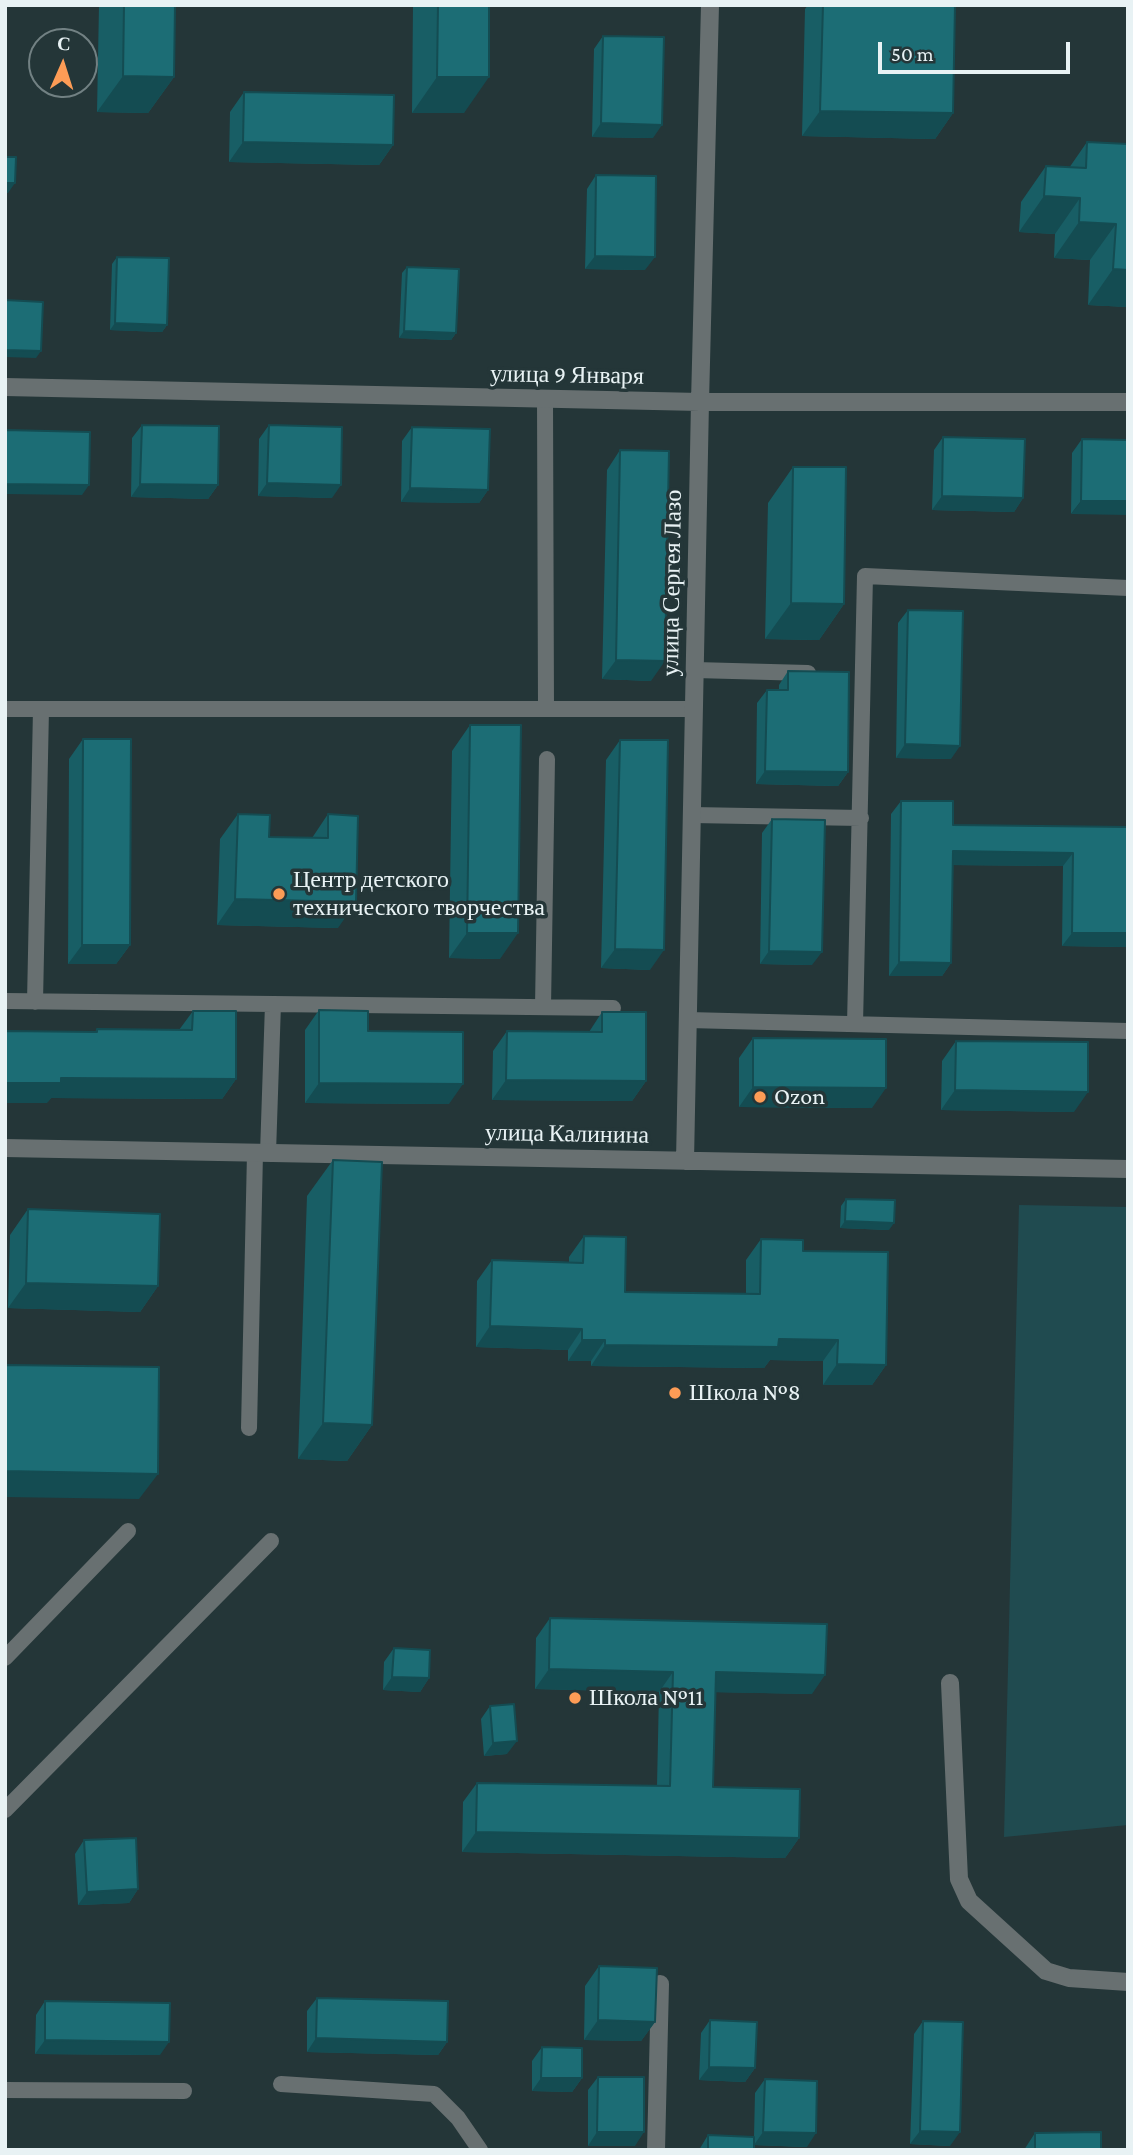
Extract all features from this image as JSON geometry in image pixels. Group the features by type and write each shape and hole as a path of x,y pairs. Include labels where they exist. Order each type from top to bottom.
{"street":[{"name":"улица Сергея Лазо","path":"685,1161 710,5"},
{"name":"улица 9 Января","path":"5,387 700,402 1128,402"},
{"name":"улица Калинина","path":"5,1149 1128,1169"},
{"path":"950,1683 959,1880 969,1902 1046,1971 1069,1978 1128,1982"},
{"path":"656,2150 660,1984"}],"lane":[{"path":"545,399 546,709"},
{"path":"855,1024 861,818 858,675 865,576 1128,588"},
{"path":"695,670 825,674"},
{"path":"5,709 694,709"},
{"path":"35,1002 41,709"},
{"path":"542,1007 547,759"},
{"path":"692,815 861,818"},
{"path":"5,1001 613,1008"},
{"path":"249,1428 261,1153 273,1004"},
{"path":"688,1020 1128,1031"},
{"path":"5,1658 128,1531"},
{"path":"5,1810 271,1541"},
{"path":"281,2084 434,2094 458,2118 480,2150"},
{"path":"5,2090 184,2091"}],"shaded area":[{"path":"1019,1205 1128,1207 1128,1825 1004,1837"}],"building":[{"path":"124,5 175,5 174,77 123,76"},
{"path":"438,5 489,5 489,77 437,77"},
{"path":"823,5 955,5 953,113 820,111"},
{"path":"603,36 664,37 662,125 601,123"},
{"path":"244,92 394,95 393,145 243,142"},
{"path":"1087,142 1128,144 1128,270 1113,269 1116,224 1079,222 1080,198 1044,196 1046,166 1086,168"},
{"path":"5,157 16,157 15,183 5,183"},
{"path":"596,175 656,176 655,257 595,256"},
{"path":"117,257 169,258 167,325 115,323"},
{"path":"407,267 459,269 456,333 404,331"},
{"path":"5,300 43,302 41,351 5,350"},
{"path":"142,425 219,426 218,485 140,484"},
{"path":"269,425 342,427 341,485 267,483"},
{"path":"412,427 490,429 488,490 410,488"},
{"path":"5,430 90,432 89,485 5,484"},
{"path":"943,437 1025,439 1023,498 942,496"},
{"path":"1082,439 1128,440 1128,501 1081,501"},
{"path":"620,450 669,451 665,661 616,660"},
{"path":"793,467 846,467 844,604 791,603"},
{"path":"908,610 963,611 960,746 905,744"},
{"path":"788,671 849,672 848,772 765,771 767,690 788,690"},
{"path":"470,725 521,725 518,933 467,933"},
{"path":"83,739 131,739 130,945 82,945"},
{"path":"620,740 668,740 664,950 615,949"},
{"path":"901,801 953,801 953,825 1128,827 1128,933 1072,933 1073,853 953,851 951,963 899,962"},
{"path":"238,814 270,815 269,837 328,838 328,814 358,816 356,902 235,899"},
{"path":"772,819 825,820 822,952 769,951"},
{"path":"319,1010 368,1011 368,1031 463,1032 463,1084 319,1083"},
{"path":"193,1011 236,1011 236,1079 61,1078 61,1083 5,1083 5,1031 192,1030"},
{"path":"602,1012 646,1012 646,1081 506,1080 507,1031 602,1032"},
{"path":"753,1038 886,1039 886,1088 753,1087"},
{"path":"956,1041 1088,1042 1088,1092 955,1090"},
{"path":"333,1160 382,1162 372,1425 323,1423"},
{"path":"846,1199 895,1200 894,1223 845,1221"},
{"path":"28,1209 160,1214 158,1286 26,1283"},
{"path":"584,1236 626,1237 625,1292 760,1294 761,1239 803,1240 803,1251 888,1252 886,1365 837,1364 838,1340 779,1339 778,1347 605,1345 605,1340 582,1340 582,1329 490,1326 492,1260 583,1263"},
{"path":"5,1365 159,1367 158,1474 5,1471"},
{"path":"550,1618 827,1624 825,1675 716,1672 713,1787 800,1789 799,1838 476,1832 477,1783 670,1786 673,1672 549,1669"},
{"path":"394,1648 430,1650 429,1678 392,1677"},
{"path":"514,1704 517,1741 493,1743 490,1706"},
{"path":"136,1838 138,1889 87,1892 84,1840"},
{"path":"599,1966 657,1968 655,2022 598,2020"},
{"path":"317,1998 448,2001 447,2042 316,2038"},
{"path":"45,2001 170,2003 169,2042 45,2040"},
{"path":"710,2020 757,2022 755,2068 709,2067"},
{"path":"923,2021 963,2022 960,2132 920,2131"},
{"path":"542,2047 582,2048 582,2078 541,2078"},
{"path":"598,2077 644,2077 644,2132 597,2132"},
{"path":"765,2079 817,2081 816,2133 763,2132"},
{"path":"1101,2132 1101,2150 1035,2150 1035,2133"},
{"path":"708,2135 754,2137 754,2150 708,2150"}],"place":[{"name":"Центр детского технического творчества","path":"279,894"},
{"name":"Ozon","path":"760,1097"},
{"name":"Школа №8","path":"675,1393"},
{"name":"Школа №11","path":"575,1698"}]}
